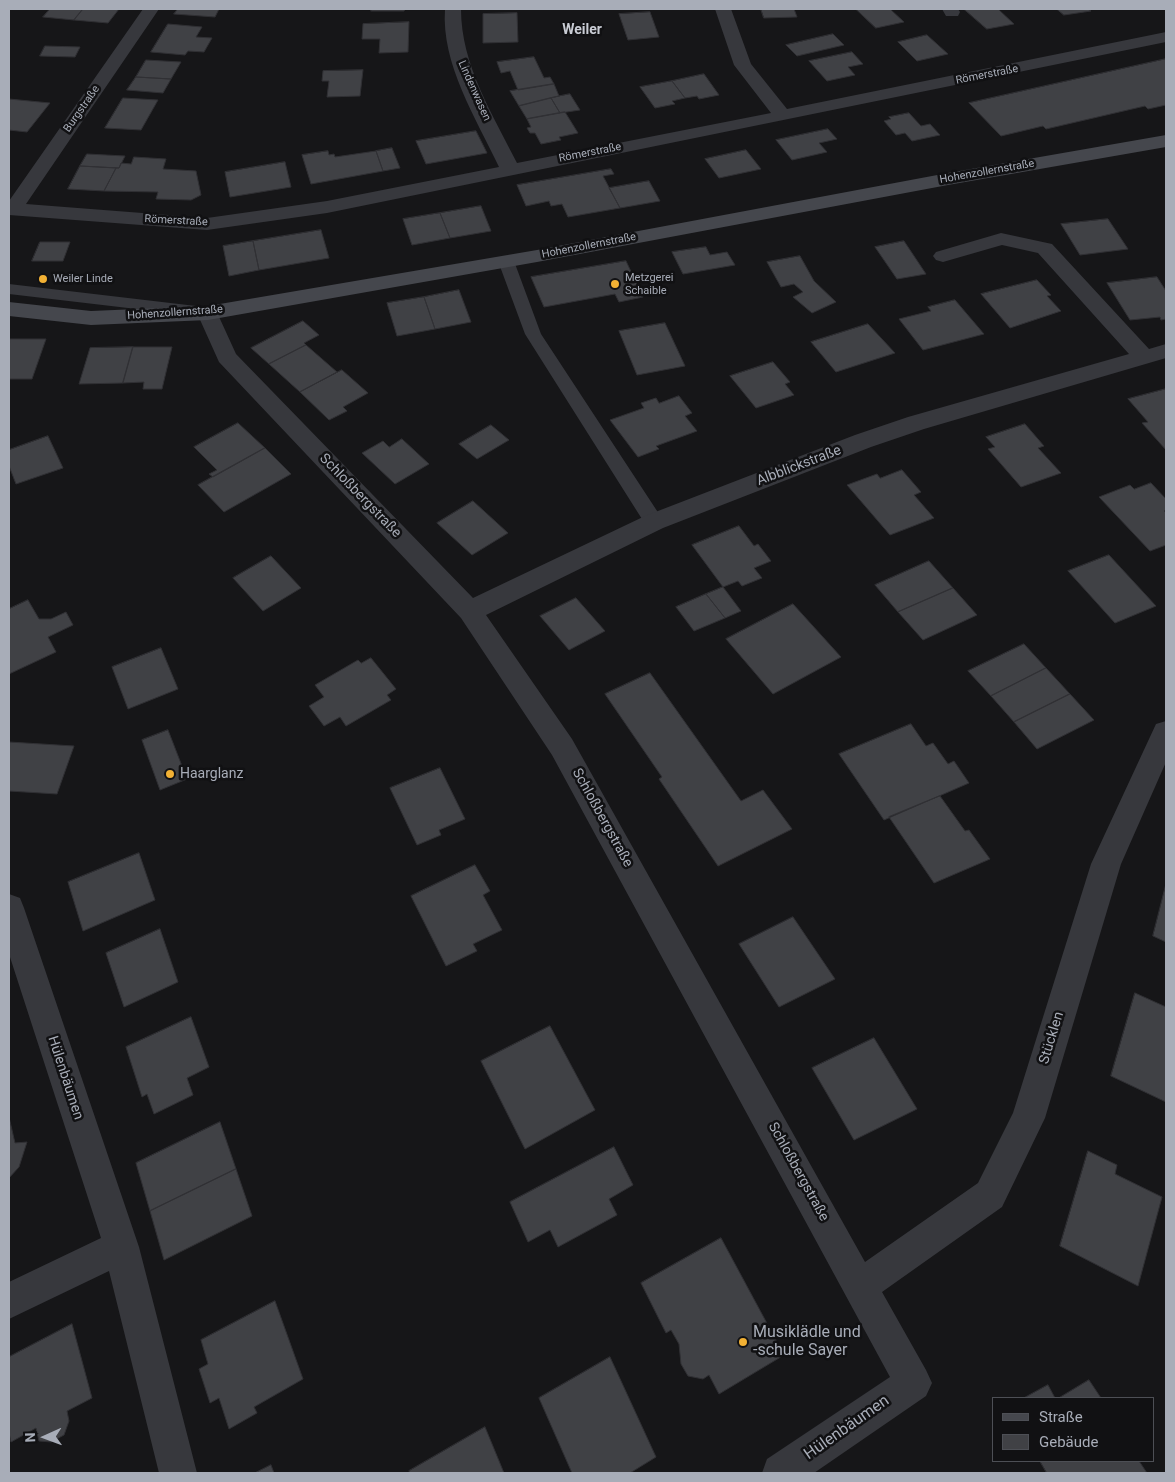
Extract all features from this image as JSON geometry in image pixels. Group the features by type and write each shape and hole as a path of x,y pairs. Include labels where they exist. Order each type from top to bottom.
{"main road":[{"name":"Hohenzollernstraße","path":"9,309 91,318 208,313 1166,141"}],"street":[{"name":"Burgstraße","path":"11,209 151,9"},
{"name":"Lindenwasen","path":"453,9 452,18 460,59 510,169"},
{"path":"722,9 743,65 782,115"},
{"name":"Römerstraße","path":"11,209 207,224 327,207 1010,70 1166,36"},
{"path":"943,256 1001,239 1045,248 1143,356"},
{"name":"Schloßbergstraße","path":"208,313 227,357 470,611 562,747 913,1382"},
{"name":"Albblickstraße","path":"470,611 654,522 916,422 1166,351"},
{"name":"Stücklen","path":"861,1286 990,1195 1028,1118 1106,864 1166,732"},
{"name":"Hülenbäumen","path":"9,908 121,1247 178,1473"},
{"path":"9,1301 121,1247"},
{"name":"Hülenbäumen","path":"782,1473 913,1382"}],"lane":[{"path":"506,261 533,334 654,522"},
{"path":"9,289 208,313"}],"building":[{"path":"50,9 83,9 74,20 43,17"},
{"path":"83,9 119,9 108,23 74,20"},
{"path":"178,9 219,9 215,17 174,14"},
{"path":"372,9 405,9 404,11 371,11"},
{"path":"761,9 794,9 797,17 764,18"},
{"path":"856,9 890,9 904,22 876,28"},
{"path":"964,9 998,9 1014,24 987,29"},
{"path":"1057,9 1088,9 1091,11 1064,15"},
{"path":"650,12 659,37 628,40 619,14"},
{"path":"517,13 518,42 483,43 483,14"},
{"path":"409,22 408,52 379,53 380,39 362,39 363,24"},
{"path":"168,24 202,27 196,37 212,38 204,52 188,51 185,55 151,52"},
{"path":"833,34 844,45 797,56 786,45"},
{"path":"927,35 948,54 917,61 898,42"},
{"path":"45,46 80,47 75,57 40,56"},
{"path":"852,52 863,64 848,67 855,75 827,81 809,61"},
{"path":"534,57 544,78 550,77 554,84 518,90 510,71 501,73 497,62"},
{"path":"1166,59 1166,105 1148,109 1145,106 1046,129 1043,126 1001,136 969,103"},
{"path":"146,60 181,62 171,79 136,77"},
{"path":"363,70 360,96 327,97 329,81 322,81 323,71"},
{"path":"704,74 719,95 699,99 697,96 685,98 672,81"},
{"path":"136,77 171,79 163,93 127,90"},
{"path":"672,81 685,98 672,101 675,104 655,108 640,87"},
{"path":"554,84 559,96 519,106 510,91"},
{"path":"570,94 580,110 560,113 551,98"},
{"path":"123,98 158,100 141,130 105,128"},
{"path":"551,98 560,113 527,119 519,106"},
{"path":"9,99 50,103 27,132 9,130"},
{"path":"565,112 578,133 559,137 561,140 541,144 535,133 530,133 527,128 531,127 527,119"},
{"path":"909,113 921,126 930,124 940,135 912,141 905,133 896,135 884,121 891,119 889,117"},
{"path":"828,129 837,139 819,143 827,152 792,160 776,140"},
{"path":"476,131 487,153 426,164 416,141"},
{"path":"392,148 400,168 383,171 376,151"},
{"path":"746,150 761,169 719,178 705,159"},
{"path":"328,151 329,155 334,154 335,157 376,151 383,171 311,184 302,155"},
{"path":"87,154 125,156 119,168 80,166"},
{"path":"134,157 166,159 163,169 196,171 201,195 191,200 156,199 158,192 104,191 116,168 119,168 121,163 131,164"},
{"path":"285,162 291,187 230,197 225,172"},
{"path":"80,166 116,168 104,191 68,189"},
{"path":"611,169 614,174 603,176 620,208 568,217 562,204 551,206 549,201 526,206 517,185"},
{"path":"649,181 660,201 620,208 609,188"},
{"path":"481,206 491,231 450,238 440,213"},
{"path":"440,213 450,238 412,245 403,219"},
{"path":"1108,219 1128,249 1080,255 1061,224"},
{"path":"321,230 329,258 259,270 253,241"},
{"path":"253,241 259,270 229,276 223,246"},
{"path":"904,241 926,274 897,279 875,247"},
{"path":"40,242 70,242 63,261 32,261"},
{"path":"706,247 710,255 727,252 735,265 683,274 672,252"},
{"path":"800,256 814,281 836,302 812,313 793,297 803,292 794,284 781,287 767,262"},
{"path":"626,261 643,297 619,302 615,294 544,307 531,277"},
{"path":"1157,277 1166,291 1166,319 1161,320 1160,317 1130,320 1107,283"},
{"path":"1037,280 1051,295 1047,296 1061,311 1010,328 981,294"},
{"path":"459,290 471,322 435,329 424,297"},
{"path":"424,297 435,329 397,336 387,303"},
{"path":"955,300 984,334 923,350 899,319 931,311 928,307"},
{"path":"303,321 319,335 304,343 306,345 269,364 251,348"},
{"path":"665,323 685,366 637,375 619,331"},
{"path":"868,324 895,353 836,372 811,342"},
{"path":"10,339 46,339 32,379 9,379"},
{"path":"306,345 337,372 300,392 269,364"},
{"path":"133,347 123,383 79,384 90,348"},
{"path":"133,347 172,347 162,389 143,389 144,382 123,383"},
{"path":"773,362 790,382 785,384 794,395 756,408 730,376"},
{"path":"342,370 368,393 343,407 347,411 329,420 300,392"},
{"path":"1166,389 1166,450 1142,423 1148,422 1128,399"},
{"path":"679,396 692,413 685,416 697,431 656,446 659,449 638,457 610,420 644,408 641,403 656,398 659,403"},
{"path":"238,423 265,448 213,477 209,474 217,470 194,447"},
{"path":"1025,424 1044,446 1038,448 1061,473 1021,487 988,449 995,447 986,437"},
{"path":"491,425 509,440 477,459 459,444"},
{"path":"48,436 63,468 16,484 9,466 9,450"},
{"path":"402,439 429,464 395,484 362,453 383,441 389,447"},
{"path":"265,448 291,474 224,512 198,485"},
{"path":"902,470 921,492 914,495 934,518 890,535 847,485 877,474 880,478"},
{"path":"1151,483 1166,499 1166,510 1164,511 1166,513 1166,545 1150,551 1099,497 1130,485 1134,489"},
{"path":"473,501 508,533 472,555 437,523"},
{"path":"739,526 754,546 758,544 771,561 754,568 762,578 742,586 738,581 723,587 692,545"},
{"path":"1109,555 1156,606 1115,623 1068,571"},
{"path":"271,556 301,588 263,611 233,578"},
{"path":"929,561 953,588 898,612 875,585"},
{"path":"723,587 741,611 725,618 706,594"},
{"path":"953,588 977,615 923,640 898,612"},
{"path":"706,594 725,618 694,631 676,607"},
{"path":"576,598 605,631 569,650 540,616"},
{"path":"28,600 39,619 51,619 66,612 73,625 48,637 56,652 9,674 9,609"},
{"path":"793,604 841,657 773,694 726,639"},
{"path":"1024,644 1046,668 991,696 968,671"},
{"path":"161,648 178,689 128,709 112,667"},
{"path":"371,658 396,689 387,695 391,700 346,726 340,717 324,726 309,706 324,697 315,685 358,660 361,663"},
{"path":"1046,668 1070,694 1014,722 991,696"},
{"path":"650,673 741,801 763,790 792,829 718,866 659,779 662,777 605,694"},
{"path":"1070,694 1094,720 1037,749 1014,722"},
{"path":"911,724 926,746 933,743 948,764 954,761 969,783 884,820 839,754"},
{"path":"168,730 187,779 160,790 142,740"},
{"path":"9,742 74,746 57,794 9,791"},
{"path":"440,768 465,819 439,830 441,835 417,845 390,788"},
{"path":"940,796 965,831 969,830 990,859 934,883 889,817"},
{"path":"139,853 155,900 83,931 68,882"},
{"path":"475,865 490,891 483,895 502,930 473,944 477,951 446,966 411,896"},
{"path":"1166,884 1166,942 1153,936"},
{"path":"793,917 835,979 779,1007 739,944"},
{"path":"160,929 178,982 124,1007 106,953"},
{"path":"1135,993 1166,1007 1166,1102 1111,1076"},
{"path":"191,1017 209,1067 187,1078 193,1095 154,1114 147,1094 142,1097 126,1047"},
{"path":"550,1026 595,1110 525,1149 481,1061"},
{"path":"874,1038 917,1109 854,1140 812,1068"},
{"path":"9,1117 15,1143 27,1142 19,1167 9,1178"},
{"path":"220,1122 236,1169 150,1211 136,1163"},
{"path":"614,1147 633,1185 609,1199 617,1215 558,1247 550,1230 528,1242 510,1202"},
{"path":"1088,1151 1117,1165 1115,1174 1162,1197 1138,1286 1060,1246"},
{"path":"236,1169 252,1216 164,1260 150,1211"},
{"path":"721,1238 784,1355 719,1394 709,1375 703,1379 688,1376 681,1364 679,1344 671,1330 666,1333 641,1283"},
{"path":"275,1301 303,1379 254,1407 257,1413 229,1429 219,1398 210,1403 199,1369 208,1364 201,1340"},
{"path":"72,1324 92,1398 67,1411 69,1421 64,1435 51,1442 39,1441 36,1428 11,1442 9,1433 9,1357"},
{"path":"610,1357 656,1457 630,1473 572,1473 539,1398"},
{"path":"1089,1380 1100,1397 1061,1397"},
{"path":"1048,1385 1054,1397 1026,1397"},
{"path":"485,1427 504,1473 410,1473 409,1471"},
{"path":"1041,1462 1140,1462 1147,1473 1047,1473"},
{"path":"271,1465 274,1473 255,1473"}],"place":[{"name":"Weiler Linde","path":"43,279"},
{"name":"Metzgerei Schaible","path":"615,284"},
{"name":"Haarglanz","path":"170,774"},
{"name":"Musiklädle und -schule Sayer","path":"743,1342"}],"district":[{"name":"Weiler","path":"582,30"}]}
